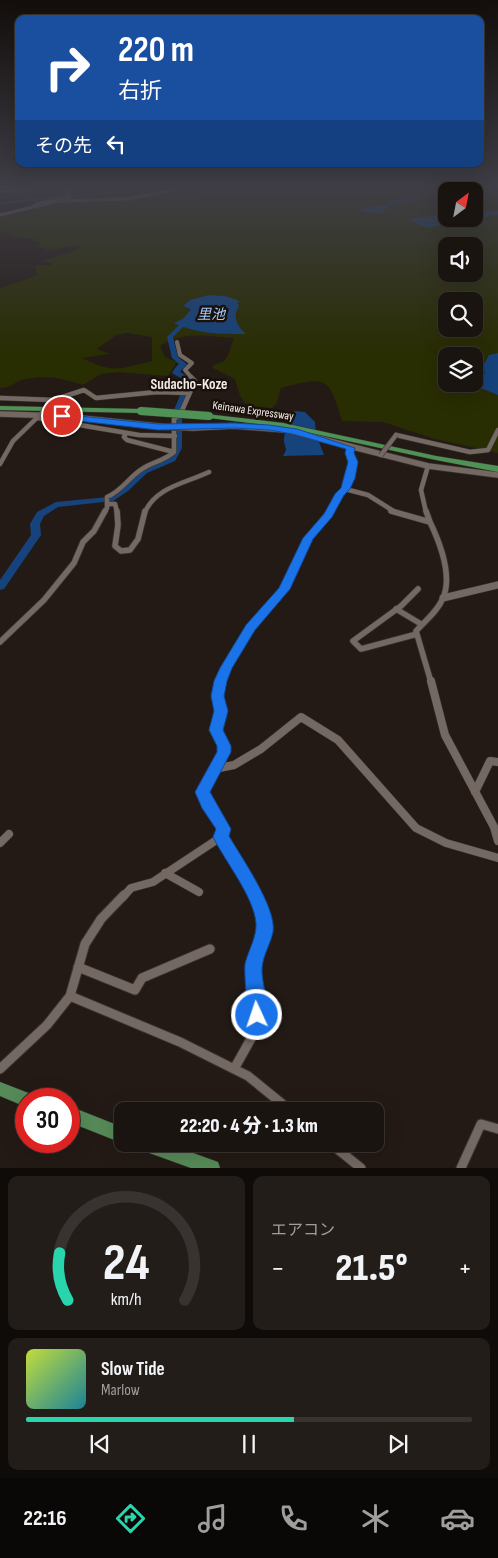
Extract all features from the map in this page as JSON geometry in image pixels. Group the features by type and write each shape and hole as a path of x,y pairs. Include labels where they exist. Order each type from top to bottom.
{"highway":[{"name":"Keinawa Expressway","path":"0,408 141,411 209,416 322,433 436,458 498,469"},
{"path":"0,1089 15,1095"},
{"path":"80,1118 114,1132"},
{"path":"169,1152 212,1168"}],"street":[{"path":"0,642 44,600 58,583 74,562 83,542 100,522 108,501 139,471 165,461 174,452 177,416 182,412 195,381 185,370 192,363 180,355 177,342"},
{"path":"0,399 52,402 84,390 96,398 157,392 189,393"},
{"path":"0,464 5,450 10,444 45,410"},
{"path":"0,414 167,428 280,427 350,448 428,466 498,475"},
{"path":"39,417 125,435 174,436"},
{"path":"381,454 396,435 470,452 488,450 498,430"},
{"path":"125,435 124,438 126,440 174,452"},
{"path":"0,1068 47,1025 70,996 85,944 101,920 131,888 153,882 221,837 223,829 207,804 202,792 224,752 224,746 216,730 221,711 218,696 220,681 251,628 284,589 308,538 328,515 345,489 350,478 353,462 349,453 350,448"},
{"path":"428,466 428,475 422,486 423,505 435,532 446,576 446,592 416,630 422,646 445,735 494,827 498,841"},
{"path":"108,501 115,504 117,509 119,524 115,546 121,551 130,550 135,544 146,510 152,499 166,490 209,472"},
{"path":"345,489 368,495 391,511 430,522"},
{"path":"443,598 498,585"},
{"path":"417,634 362,649 353,641 396,610 418,589"},
{"path":"396,610 421,624"},
{"path":"214,768 234,765 261,749 302,718 338,740 416,828 446,844 498,858"},
{"path":"475,792 490,761 498,762"},
{"path":"0,843 9,834"},
{"path":"221,837 254,893 265,922 253,972 258,1002 257,1028 234,1069"},
{"path":"165,873 199,892"},
{"path":"78,967 135,990 142,978 210,949"},
{"path":"70,996 180,1042 248,1076 280,1102"},
{"path":"461,1168 481,1124 498,1129"},
{"path":"341,1152 361,1168"}],"green space":[{"path":"38,243 438,243 438,282 483,282 483,243 498,243 498,453 435,439 383,422 342,421 329,388 324,383 317,381 281,388 276,404 272,408 250,406 242,400 235,379 213,368 213,365 219,364 226,359 234,338 186,336 168,341 160,346 165,357 177,362 168,376 118,372 101,374 83,385 61,379 41,377 25,379 0,388 0,288 37,275 35,266 54,264 43,261 78,249 79,246 48,250 37,245 40,243","holes":["127,333 152,337 152,361 123,368 110,368 82,358 110,354 97,349 116,335"]}],"water":[{"name":"里池","path":"209,295 225,296 240,301 237,303 239,306 236,321 246,334 200,331 174,323 183,319 191,309 183,306 190,300"},
{"path":"498,353 498,395 483,389 483,375 485,374 483,366 489,355"},
{"path":"294,411 305,412 315,422 316,434 324,455 283,456 286,450 285,434"}],"waterway":[{"path":"0,587 36,535 35,524 40,514 56,505 110,499 125,489 144,471 172,459 178,448 178,410 190,380 176,373 177,369 184,364 175,358 170,337 183,324 192,319"}],"district":[{"name":"Sudacho-Koze","path":"189,384"}],"route":[{"path":"62,416 158,427 269,427 294,431 350,448 349,453 353,462 350,478 345,489 328,515 308,538 284,589 251,628 220,681 218,696 221,711 216,730 224,746 224,752 202,792 207,804 219,820 223,829 221,837 225,846 235,859 254,893 265,922 253,972 258,1002 257,1015"}]}
